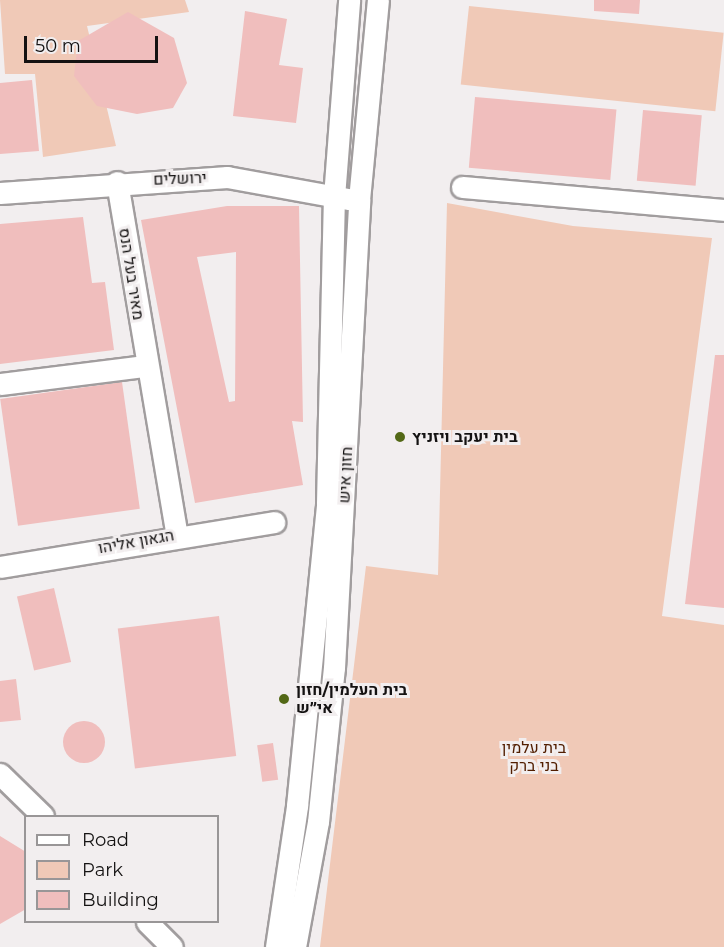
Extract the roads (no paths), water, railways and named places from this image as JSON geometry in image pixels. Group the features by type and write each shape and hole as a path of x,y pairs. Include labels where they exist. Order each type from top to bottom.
{"street":[{"name":"חזון איש","path":"276,947 297,806 327,503 334,197 349,0"},
{"name":"חזון איש","path":"295,947 318,822 334,668 359,200 378,0"},
{"name":"ירושלים","path":"0,193 117,182 227,177 359,200"},
{"name":"מאיר בעל הנס","path":"117,182 145,366 177,535"},
{"path":"462,187 724,210"},
{"path":"0,384 145,366"},
{"name":"הגאון אליהו","path":"0,567 177,535 274,522"},
{"path":"0,774 42,815"},
{"path":"149,923 172,947"}],"place":[{"name":"בית יעקב ויזניץ","path":"400,437"},
{"name":"בית העלמין/חזון אי״ש","path":"284,699"}],"park label":[{"name":"בית עלמין בני ברק","path":"534,757"}]}
